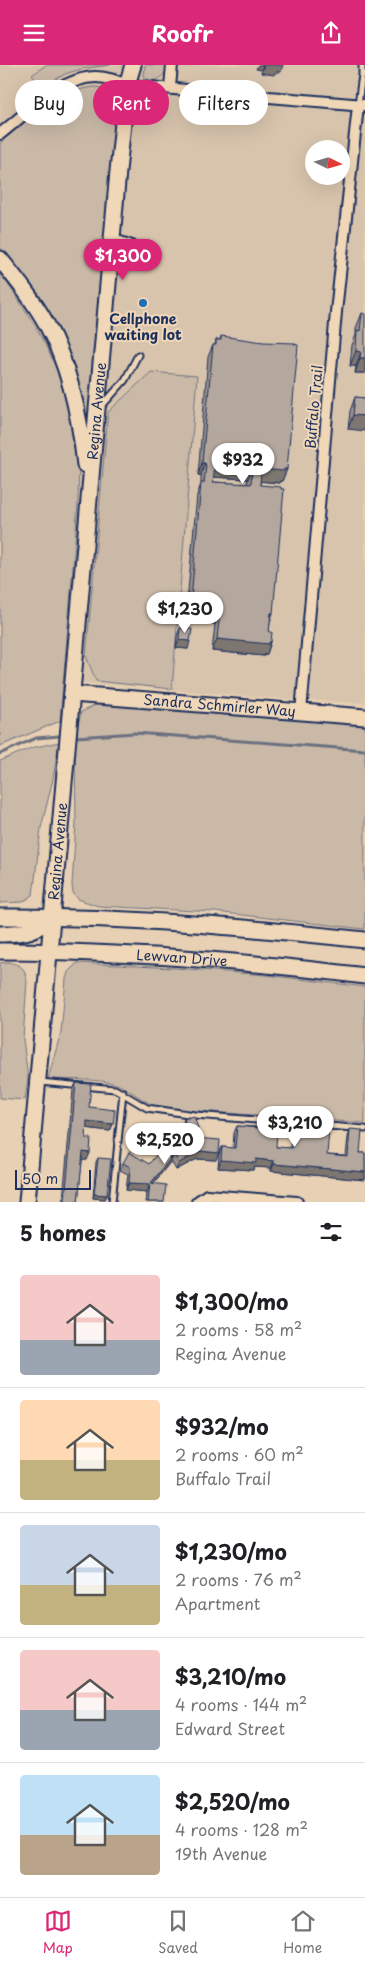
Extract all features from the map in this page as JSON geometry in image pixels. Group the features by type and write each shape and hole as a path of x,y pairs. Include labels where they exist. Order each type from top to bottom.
{"street":[{"name":"Regina Avenue","path":"128,80 133,65"},
{"path":"172,65 170,87 362,105"},
{"path":"0,134 59,89 72,82 96,77 113,80"},
{"name":"Buffalo Trail","path":"301,712 336,312 362,105"},
{"name":"Regina Avenue","path":"27,1202 122,125"},
{"name":"Regina Avenue","path":"0,259 36,306 48,327 60,356 78,412 88,499"},
{"name":"Sandra Schmirler Way","path":"72,694 365,717"},
{"path":"0,934 23,933 39,929 52,916"},
{"path":"0,917 52,916 242,927 365,940"},
{"name":"Lewvan Drive","path":"0,951 49,951 172,957 300,968 365,976"},
{"path":"197,1202 208,1195 297,1202"}],"lane":[{"path":"362,65 362,105"},
{"path":"112,236 139,246 145,253 148,261"},
{"path":"97,411 125,380 138,355"},
{"path":"38,1082 103,1087 123,1092 147,1108 195,1115 365,1129"},
{"path":"112,1202 123,1092"}],"shaded area":[{"path":"0,65 365,65 365,703 297,700 65,681 61,721 0,748"},
{"path":"46,65 110,65 81,69 65,74 55,80 36,80 32,75"},
{"path":"145,65 166,65 165,73 158,79 149,80 144,76"},
{"path":"93,87 93,125 114,125 89,428 86,425 81,396 63,344 47,311 0,247 0,143 22,125 83,125 83,89"},
{"path":"0,273 40,335 63,385 74,423 77,443 78,484 60,721 0,746"},
{"path":"151,372 197,376 172,689 96,681 86,656 108,412"},
{"path":"97,704 365,724 365,929 215,912 98,906 78,899 73,893 72,885 76,823 75,749 81,712"},
{"path":"59,742 53,779 41,828 33,895 23,902 0,903 0,761 31,748"},
{"path":"9,962 19,965 24,970 27,981 23,1039 28,1078 25,1100 0,1098 0,963"},
{"path":"77,963 266,975 365,987 365,1123 158,1108 126,1088 114,1083 48,1079 61,1032 66,979 68,972"}],"building":[{"path":"362,313 365,314 365,358 360,358 361,352 356,351 357,330 360,331"},
{"path":"221,336 263,342 295,343 298,345 287,469 284,469 284,471 261,469 260,485 284,489 273,613 271,613 269,632 272,632 269,644 217,639 220,612 198,610 198,605 193,605 193,600 191,600 201,483 204,483 206,466 205,463 202,463 213,345 216,345 216,340 221,340","holes":["215,465 252,467 251,484 213,482"]},
{"path":"355,397 365,398 365,416 353,415"},
{"path":"180,628 192,629 190,641 179,640"},
{"path":"76,1083 91,1084 89,1107 115,1110 113,1124 87,1121 86,1138 91,1138 90,1153 83,1152 78,1202 63,1202 63,1199 65,1200"},
{"path":"194,1116 198,1128 188,1131 184,1119"},
{"path":"260,1120 270,1121 269,1131 277,1132 276,1147 292,1148 294,1124 329,1129 327,1155 348,1157 350,1129 362,1130 360,1153 365,1153 365,1172 274,1164 274,1161 256,1159 256,1163 221,1160 222,1147 235,1148 237,1126 259,1128"},
{"path":"195,1138 220,1140 219,1153 200,1151 179,1163 174,1154 151,1183 166,1185 164,1202 148,1202 150,1184 129,1183 130,1167 123,1163 129,1152 149,1164 160,1150 165,1154"},
{"path":"98,1158 111,1159 107,1195 94,1194"}],"waterway":[{"path":"76,737 135,733 365,750"},
{"path":"0,754 36,738 59,736"}],"place":[{"name":"Cellphone waiting lot","path":"143,303"}]}
